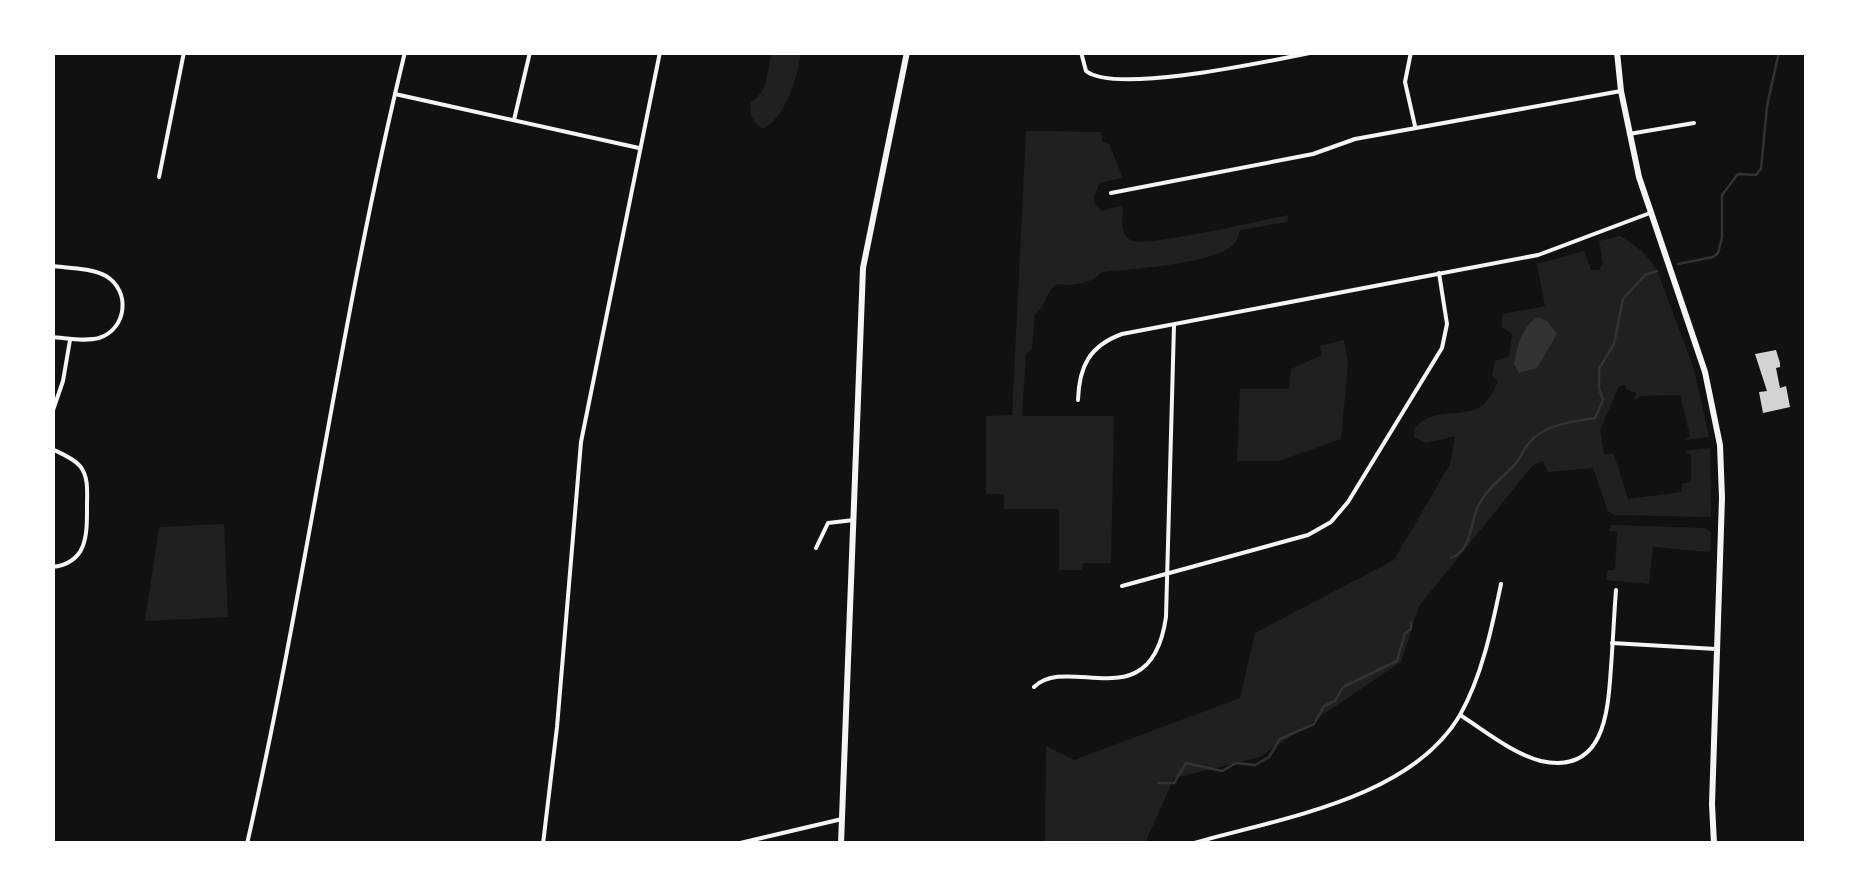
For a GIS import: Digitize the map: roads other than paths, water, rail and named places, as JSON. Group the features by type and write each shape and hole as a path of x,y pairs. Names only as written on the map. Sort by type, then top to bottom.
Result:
{"main road":[{"path":"841,844 863,268 907,52"},
{"path":"1617,52 1630,134 1650,213 1705,372 1720,444 1714,844"}],"street":[{"path":"159,177 184,52"},
{"path":"246,844 285,663 354,287 405,52"},
{"path":"514,120 530,52"},
{"path":"543,844 581,442 660,52"},
{"path":"1082,52 1086,71 1102,79 1160,78 1315,52"},
{"path":"1411,52 1405,82 1415,128"},
{"path":"1111,193 1313,154 1347,141 1621,90"},
{"path":"395,94 641,148"},
{"path":"1630,134 1694,123"},
{"path":"1078,400 1087,358 1103,342 1122,334 1538,254 1650,213"},
{"path":"52,266 104,274 116,284 122,298 122,316 110,332 93,339 52,336"},
{"path":"1122,586 1308,535 1340,512 1442,348 1447,324 1439,274"},
{"path":"1034,688 1044,680 1119,678 1140,669 1159,648 1164,634 1168,573 1174,325"},
{"path":"52,412 70,338"},
{"path":"52,449 76,462 84,475 87,532 76,558 52,567"},
{"path":"816,548 828,523 854,520"},
{"path":"1190,844 1384,785 1434,749 1460,716 1487,642 1501,584"},
{"path":"1460,716 1534,758 1552,762 1578,756 1597,742 1606,718 1616,590"},
{"path":"1612,643 1716,650"},
{"path":"736,844 842,818"}],"waterway":[{"path":"1678,264 1718,253 1722,195 1738,174 1756,175 1761,169 1767,106 1779,52"},
{"path":"1451,558 1467,543 1483,498 1535,437 1559,425 1595,418 1603,400 1599,369 1614,344 1623,299 1645,275 1657,271"},
{"path":"1158,783 1174,783 1186,763 1222,771 1236,763 1255,765 1269,757 1280,739 1314,724 1324,706 1335,701 1343,687 1397,661 1411,622"}]}
